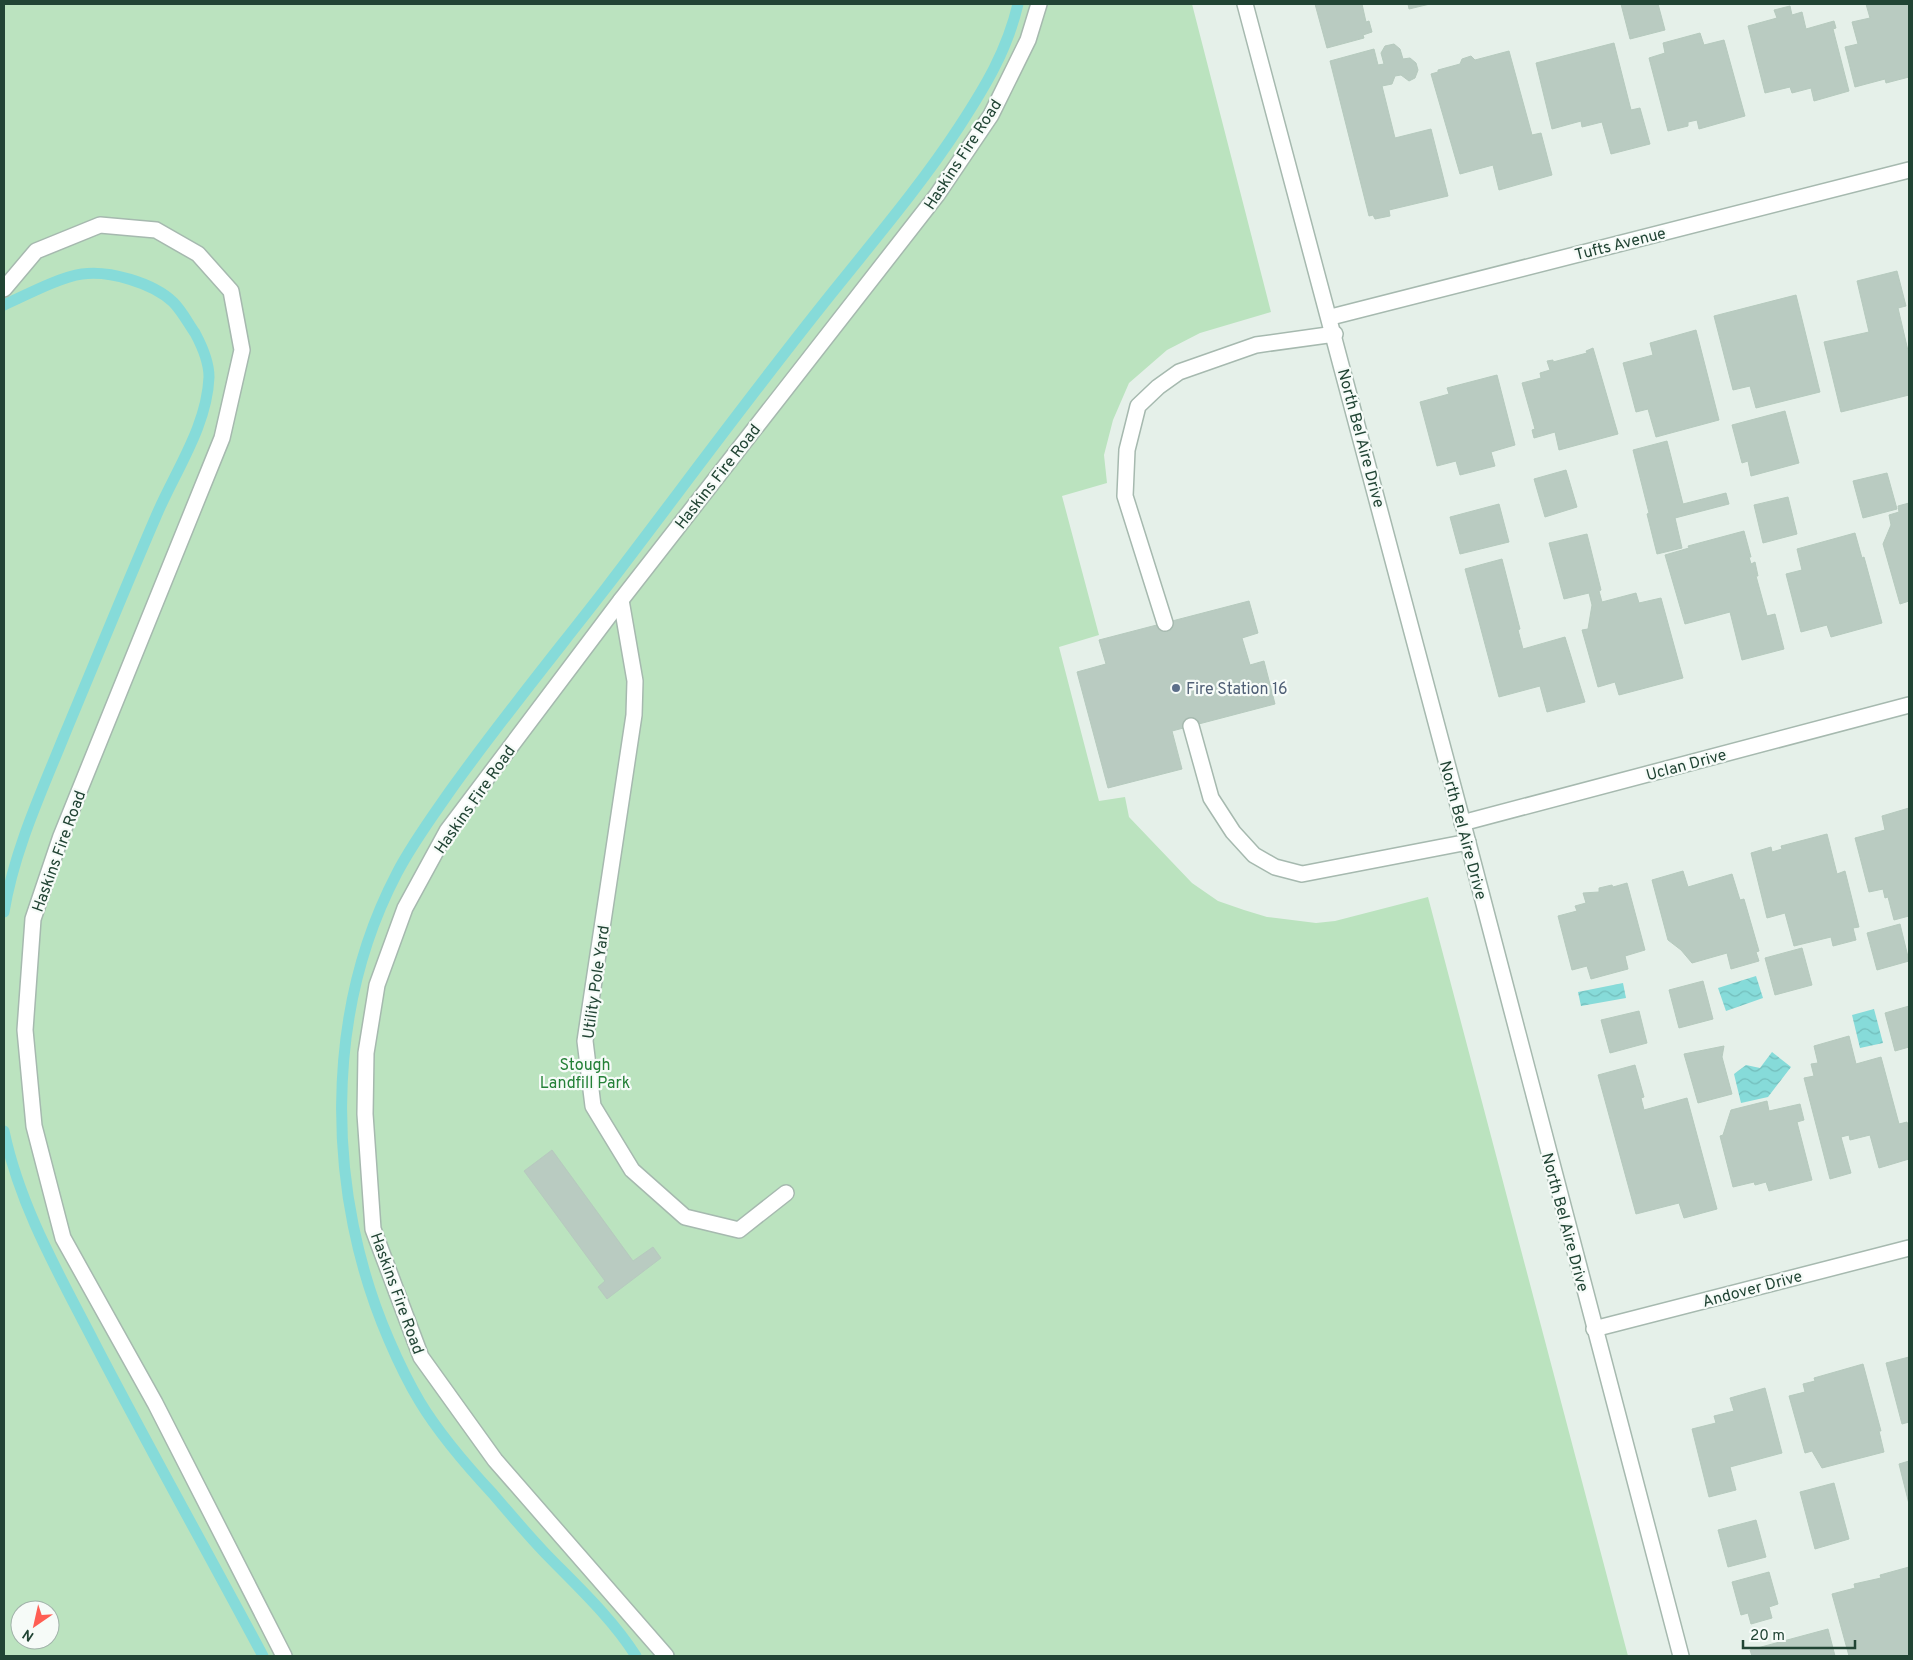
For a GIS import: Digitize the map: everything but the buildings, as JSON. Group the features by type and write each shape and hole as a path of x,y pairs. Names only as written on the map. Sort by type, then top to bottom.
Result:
{"street":[{"name":"Haskins Fire Road","path":"666,1656 495,1460 421,1357 373,1230 365,1114 366,1053 377,985 405,908 447,832 620,600 937,195 990,115 1028,40 1039,4"},
{"name":"North Bel Aire Drive","path":"1245,4 1331,317 1681,1656"},
{"name":"Tufts Avenue","path":"1331,317 1909,170"},
{"name":"Haskins Fire Road","path":"4,289 36,251 100,225 156,230 198,254 231,291 242,350 222,438 61,836 33,919 25,1030 34,1126 63,1238 155,1403 284,1656"},
{"path":"1165,623 1125,496 1127,450 1138,406 1158,387 1179,372 1187,369 1256,345 1335,334"},
{"name":"Utility Pole Yard","path":"620,600 636,681 634,715 585,1041 593,1106 632,1170 685,1217 739,1230 786,1193"},
{"name":"Uclan Drive","path":"1462,823 1909,705"},
{"path":"1191,726 1211,798 1233,832 1254,855 1275,867 1302,874 1468,842"},
{"name":"Andover Drive","path":"1594,1329 1909,1248"}],"green space":[{"name":"Stough Landfill Park","path":"4,4 1192,4 1271,312 1200,333 1167,350 1129,383 1113,420 1104,455 1107,483 1062,496 1099,635 1059,647 1099,801 1125,797 1129,817 1192,883 1218,901 1267,917 1316,923 1335,921 1428,897 1628,1656 4,1656"}],"water":[{"path":"1756,976 1763,998 1726,1011 1718,988"},
{"path":"1623,983 1626,998 1581,1006 1578,992"},
{"path":"1874,1009 1883,1043 1860,1048 1852,1015"},
{"path":"1772,1052 1791,1067 1768,1097 1741,1103 1734,1074 1746,1065 1760,1068"}],"waterway":[{"path":"636,1656 605,1615 532,1539 445,1438 416,1394 389,1340 368,1284 353,1226 344,1166 342,1105 345,1044 356,985 373,928 397,873 422,831 469,765 780,358 931,167 969,112 986,83 1008,37 1018,4"},
{"path":"4,305 53,282 82,274 105,274 130,279 154,289 173,302 195,333 209,371 207,395 197,430 145,542 29,822 14,867 4,912"},
{"path":"4,1131 11,1159 30,1213 54,1265 263,1656"}],"place":[{"name":"Fire Station 16","path":"1176,688"}]}
